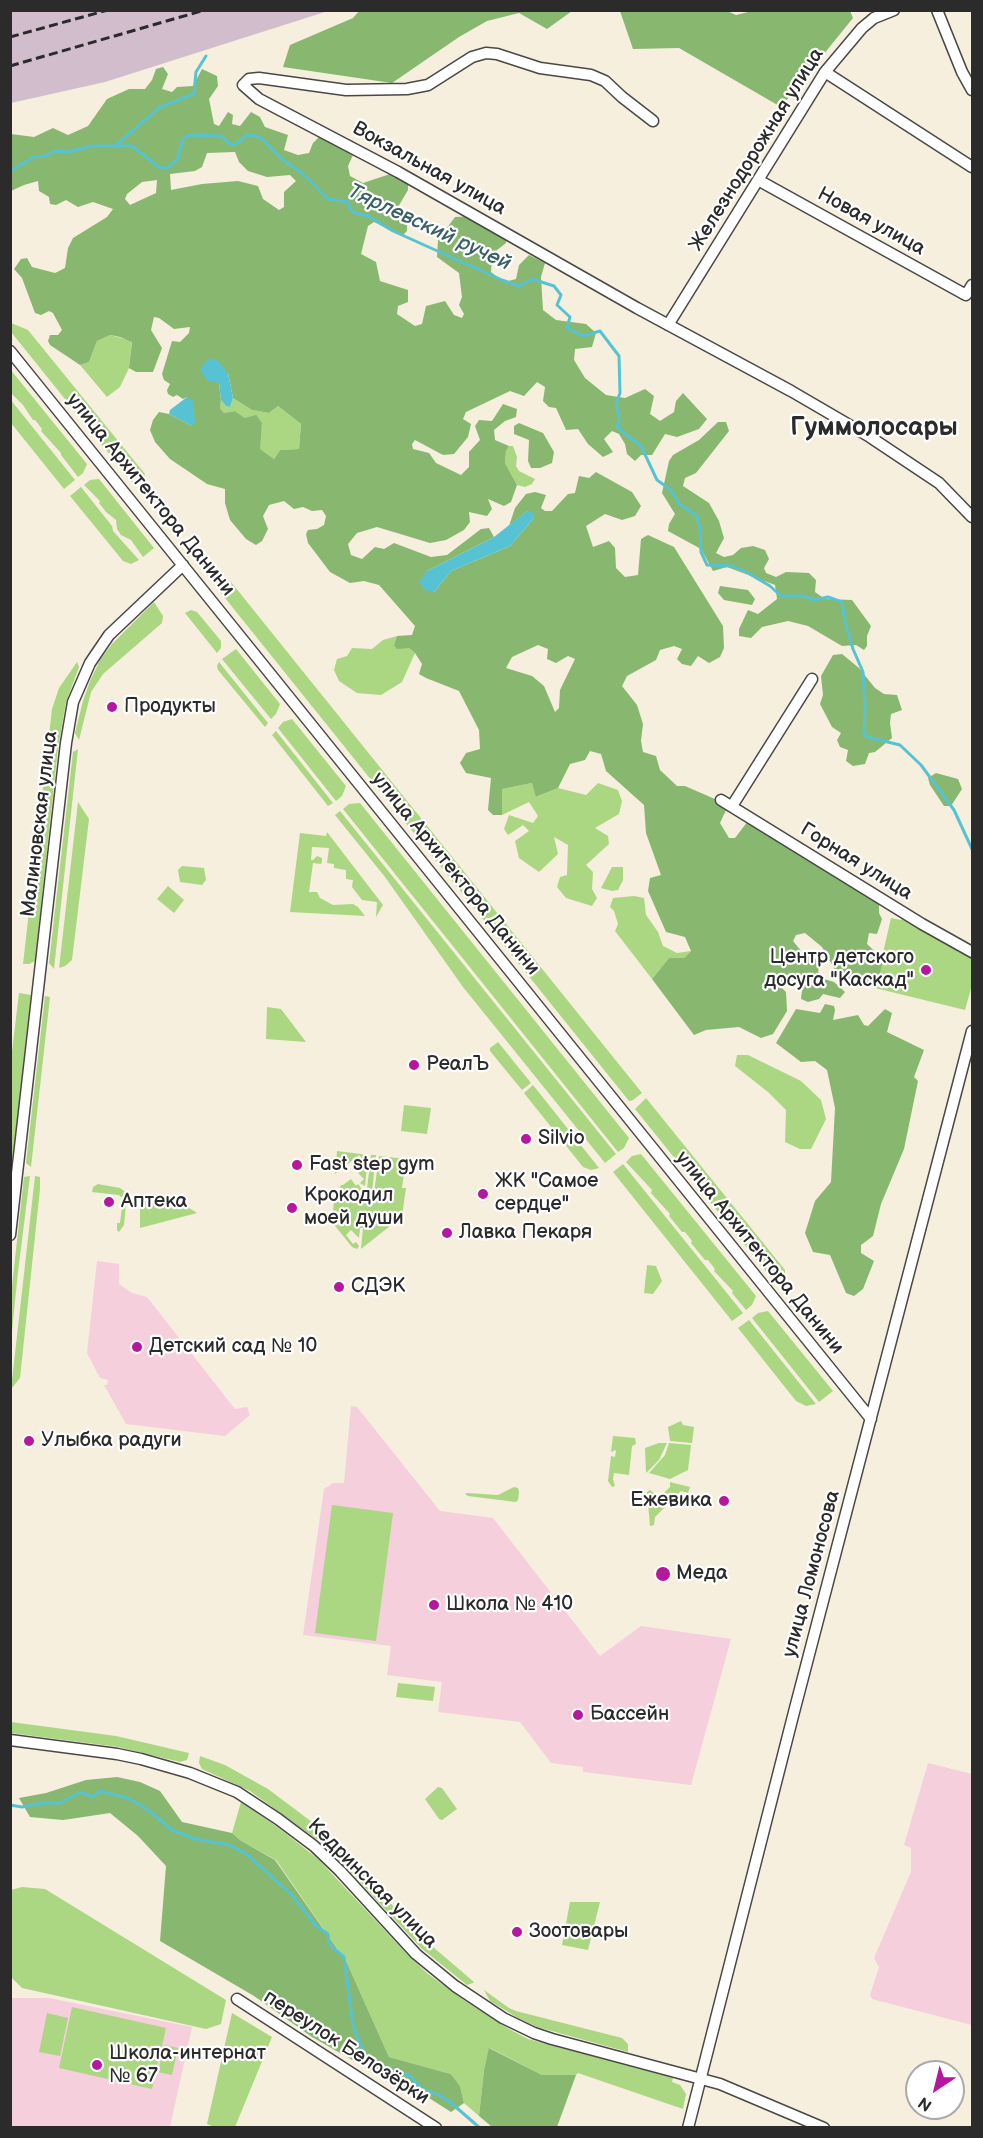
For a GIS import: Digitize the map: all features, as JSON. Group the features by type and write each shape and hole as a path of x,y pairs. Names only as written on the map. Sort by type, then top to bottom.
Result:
{"street":[{"name":"Железнодорожная улица","path":"668,325 825,72 861,28 874,18 894,10"},
{"path":"937,10 962,72 972,90"},
{"name":"Вокзальная улица","path":"653,121 605,81 591,75 540,68 497,54 486,53 472,57 428,85 406,89 346,90 259,78 249,79 243,85 259,99 418,183 870,437 939,483 972,517"},
{"path":"825,72 972,167"},
{"name":"Новая улица","path":"758,180 966,295 972,285"},
{"name":"улица Архитектора Данини","path":"10,351 871,1419"},
{"name":"Малиновская улица","path":"10,1235 65,755 74,702 90,663 109,635 183,565"},
{"path":"732,806 812,679"},
{"name":"Горная улица","path":"721,800 922,924 972,952"},
{"name":"улица Ломоносова","path":"688,2127 972,1031"},
{"name":"Кедринская улица","path":"10,1740 141,1759 198,1775 237,1792 314,1846 423,1960 455,1986 503,2018 526,2030 552,2039 720,2084 824,2127"},
{"name":"переулок Белозёрки","path":"237,1999 436,2127"}],"shaded area":[{"path":"10,11 328,11 105,82 11,103"},
{"name":"Детский сад № 10","path":"97,1261 119,1264 119,1284 132,1293 147,1297 235,1409 247,1407 250,1415 225,1436 126,1424 104,1385 107,1385 108,1380 100,1378 87,1353"},
{"name":"Школа № 410","path":"351,1406 357,1407 440,1511 493,1518 600,1656 641,1626 731,1639 691,1785 583,1772 583,1767 551,1763 520,1722 438,1712 442,1682 387,1675 391,1646 303,1635 324,1489 333,1483 344,1483"},
{"path":"928,1763 972,1774 972,2025 872,1999 870,1995 879,1967 874,1958 911,1872 911,1848 904,1845"},
{"name":"Школа-интернат № 67","path":"10,1998 49,1998 192,2027 170,2127 11,2127"}],"green space":[{"path":"725,10 736,15 756,10 850,11 853,18 781,107 679,48 633,49 620,11"},
{"path":"359,11 572,11 547,29 519,13 487,21 459,37 392,83 283,67 290,45 353,18"},
{"path":"163,67 168,74 162,89 172,92 177,87 193,86 202,69 217,76 218,86 209,99 214,124 219,126 228,112 233,115 232,124 240,126 251,112 260,117 265,127 288,135 284,150 298,155 309,153 313,143 320,136 353,155 348,166 350,176 363,183 390,174 408,184 408,190 398,207 407,217 407,231 402,236 374,222 368,226 361,254 376,262 380,281 408,290 408,302 398,306 397,314 415,326 422,324 426,306 445,301 454,315 462,318 464,314 459,305 462,297 459,273 437,257 438,240 455,217 474,216 507,236 506,243 492,254 491,272 504,282 516,279 519,265 529,255 545,263 541,277 543,310 556,320 586,324 596,333 592,347 575,349 574,360 585,378 606,395 625,398 645,389 654,396 650,414 660,421 674,412 676,401 683,393 707,419 699,429 677,437 665,434 652,455 641,455 635,461 627,454 625,444 619,434 612,431 604,439 613,452 603,457 588,444 578,429 566,430 556,408 549,407 543,401 545,387 537,382 524,396 510,391 466,412 463,419 471,424 468,437 454,454 443,455 415,440 412,444 413,449 429,453 436,463 461,475 469,467 469,452 480,440 475,426 479,420 492,421 503,404 517,409 516,417 505,421 494,430 495,440 509,446 505,463 517,485 511,502 504,506 488,499 492,509 487,516 469,512 470,522 464,530 446,540 430,543 377,527 357,533 348,544 351,555 362,559 375,547 384,549 394,543 431,557 447,555 481,529 489,528 494,537 427,571 434,592 451,571 510,546 534,518 527,511 509,526 515,508 526,494 535,492 546,495 541,508 545,511 552,511 568,494 575,493 579,476 589,478 596,472 632,492 641,506 635,516 622,520 605,514 586,526 593,547 609,541 615,548 616,568 625,577 638,575 641,539 648,535 674,547 723,626 724,648 720,657 709,663 698,656 691,666 682,664 677,659 682,649 674,646 660,650 656,660 627,676 622,686 637,705 643,724 641,741 643,752 656,756 660,770 677,786 685,786 724,803 727,808 720,823 729,838 735,838 748,821 879,903 879,913 882,919 877,934 869,933 867,944 883,959 878,982 867,986 851,985 835,970 822,947 805,933 796,935 793,941 802,952 811,955 819,962 818,977 834,982 845,992 840,998 823,994 819,999 808,1002 801,999 803,982 784,979 780,986 786,992 787,1011 773,1034 761,1038 739,1027 706,1030 694,1035 652,979 669,958 684,958 691,951 685,937 666,932 648,891 650,878 661,875 646,833 644,805 606,771 601,754 590,751 585,760 570,764 558,788 536,797 532,783 502,789 502,815 493,815 488,810 491,778 466,773 460,763 466,753 480,749 479,730 459,691 419,674 422,664 415,653 409,648 397,649 394,645 397,636 412,635 415,626 379,585 364,581 350,583 330,572 308,543 306,534 308,530 324,525 326,516 322,510 312,511 303,507 294,509 284,501 269,505 263,516 268,529 262,541 256,545 246,539 230,520 225,503 225,489 207,484 170,459 155,442 150,430 159,412 169,414 192,426 187,397 183,399 177,395 173,397 168,394 170,384 164,380 162,374 172,341 180,342 189,333 190,327 174,329 154,317 151,330 162,348 153,372 136,372 129,368 132,342 120,337 110,335 97,341 89,362 80,365 50,345 48,341 50,335 58,335 62,330 53,313 49,311 41,315 35,313 22,278 14,269 21,259 27,258 32,267 55,273 65,268 68,248 73,238 107,217 113,209 93,202 78,207 66,200 56,205 50,204 49,197 39,191 38,181 11,191 11,134 34,137 53,128 68,135 88,126 107,99 129,89 145,89 156,69","holes":["235,152 239,162 248,171 267,177 290,175 296,181 284,192 284,207 279,210 263,199 258,186 238,181 202,184 171,190 170,174 195,171 202,167 207,153","157,180 156,193 130,205 125,199 127,194 142,182","228,373 233,398 252,410 269,413 278,406 301,424 299,449 280,450 274,459 260,449 262,423 256,415 245,418 235,411 224,413 220,408 219,383","538,645 548,649 547,659 556,663 568,656 575,659 560,690 559,708 555,712 544,686 532,676 506,668 512,657"]},
{"path":"11,323 28,330 145,474 135,486 11,332"},
{"path":"110,335 132,341 129,368 120,387 107,397 80,365 89,362 97,341"},
{"path":"10,369 87,464 83,473 78,477 41,431 42,429 35,420 11,393"},
{"path":"233,398 252,410 269,413 278,406 301,424 299,449 280,450 274,459 259,449 262,423 245,418 235,411 224,413 220,408 221,400 230,407"},
{"path":"10,399 75,480 64,489 11,423"},
{"path":"718,422 726,422 729,431 696,473 685,478 683,486 709,503 719,521 724,538 716,553 724,557 733,555 741,548 753,546 765,550 769,559 764,568 766,573 776,577 786,572 809,573 816,580 815,592 825,599 852,600 871,626 864,650 856,645 842,646 808,626 788,621 762,627 751,638 739,636 739,629 748,610 758,614 777,599 775,585 727,567 713,571 701,549 668,531 675,514 662,493 669,461 673,455 699,440"},
{"path":"519,423 543,433 554,452 552,463 540,468 531,468 528,461 529,440 514,434 514,426"},
{"path":"509,446 513,446 519,471 535,479 532,484 525,487 517,485 505,463"},
{"path":"99,479 154,548 143,557 131,540 121,535 117,529 116,520 106,512 99,503 100,501 84,485 90,480"},
{"path":"81,487 112,526 113,531 139,560 131,564 123,561 70,496"},
{"path":"227,581 231,582 642,1093 629,1101 217,588"},
{"path":"720,586 748,590 755,599 752,605 724,600 718,593"},
{"path":"154,602 163,616 162,623 103,674 91,692 79,740 75,733 83,701 100,660 112,644"},
{"path":"191,610 197,612 221,641 221,648 217,653 185,613"},
{"path":"397,636 394,645 409,648 415,653 402,682 381,695 357,693 339,681 334,670 337,659 347,656 352,648 372,649 383,640"},
{"path":"236,649 280,704 271,719 222,659"},
{"path":"842,654 859,668 875,688 884,694 897,695 902,710 891,714 892,738 875,752 869,753 865,764 853,766 846,761 848,750 840,747 837,740 841,733 832,727 820,704 823,695 821,676 833,655"},
{"path":"77,662 79,667 66,702 58,748 35,961 23,964 52,709 59,688"},
{"path":"219,662 268,723 265,727 218,670"},
{"path":"292,719 346,786 342,796 336,801 278,728 283,722"},
{"path":"276,731 333,803 328,806 272,735"},
{"path":"78,749 54,969 49,963 73,752"},
{"path":"936,773 958,779 962,789 951,806 944,806 930,785 928,778"},
{"path":"532,783 537,797 558,788 586,795 598,783 618,790 622,801 619,814 595,828 608,836 609,844 586,865 593,872 592,889 597,898 592,906 566,898 557,887 560,877 567,875 568,845 554,837 558,854 539,872 519,858 515,841 529,831 523,825 508,835 504,829 509,815 533,823 538,816 529,802 502,815 502,789"},
{"path":"78,802 89,819 72,960 59,968"},
{"path":"360,803 629,1138 624,1148 618,1152 343,809 349,804"},
{"path":"340,811 616,1154 605,1163 463,987 385,877 335,815"},
{"path":"327,832 383,905 376,917 377,902 362,900 352,887 353,880 346,879 346,870 334,868 334,864 327,863 329,848 314,847 312,847 311,860 317,856 322,858 322,861 321,864 313,863 309,892 317,892 320,898 333,905 353,904 365,916 290,912 300,833 326,836"},
{"path":"182,866 204,868 206,880 202,885 180,882 178,870"},
{"path":"612,867 623,867 623,880 618,890 612,891 601,888"},
{"path":"168,886 184,900 174,913 157,899"},
{"path":"634,896 644,898 646,915 658,932 663,946 677,953 691,951 684,958 669,958 652,979 615,931 618,924 614,911 610,907 613,898"},
{"name":"Центр детского досуга \"Каскад\"","path":"905,917 972,956 972,985 965,1010 875,988 891,918 901,920"},
{"path":"19,993 31,995 11,1174 10,1068"},
{"path":"45,996 50,997 31,1167 26,1163"},
{"path":"825,1004 834,1006 833,1020 858,1015 864,1025 868,1026 885,1009 892,1013 887,1032 924,1050 914,1077 918,1081 904,1149 881,1204 873,1236 861,1245 861,1253 874,1261 863,1289 854,1296 846,1293 830,1255 813,1252 805,1233 815,1201 831,1182 835,1108 827,1070 815,1061 801,1062 776,1043 796,1009 820,1013"},
{"path":"267,1007 281,1009 306,1042 266,1039"},
{"path":"498,1042 531,1083 522,1090 490,1051 490,1048"},
{"path":"737,1055 748,1055 801,1081 821,1100 826,1119 811,1149 800,1149 785,1142 786,1110 768,1092 735,1066"},
{"path":"533,1085 599,1168 591,1170 583,1167 524,1093"},
{"path":"646,1098 785,1270 785,1277 777,1285 635,1109"},
{"path":"404,1105 431,1108 427,1134 401,1131"},
{"path":"337,1151 368,1155 365,1186 360,1183 364,1179 358,1173 367,1164 359,1155 335,1174"},
{"path":"641,1154 756,1296 752,1305 746,1310 732,1293 733,1291 714,1271 715,1269 708,1260 705,1260 685,1232 682,1232 669,1216 670,1214 651,1193 652,1190 626,1162 632,1156"},
{"path":"371,1155 376,1155 372,1191 374,1193 379,1156 406,1159 402,1188 406,1188 402,1216 380,1214 379,1216 400,1218 361,1249 363,1228 360,1228 359,1238 351,1230 346,1235 353,1244 356,1242 359,1246 357,1249 352,1247 332,1222 334,1201 343,1199 334,1198 341,1185 351,1179 356,1186 358,1184 361,1188 367,1189"},
{"path":"623,1164 743,1313 732,1321 613,1172"},
{"path":"30,1176 11,1341 11,1295 24,1177"},
{"path":"35,1176 40,1177 40,1189 20,1378 11,1389"},
{"path":"98,1184 120,1188 127,1193 124,1225 119,1232 117,1223 120,1223 123,1199 119,1195 92,1192 93,1187"},
{"path":"146,1195 180,1202 197,1213 140,1228 140,1203 142,1197"},
{"path":"647,1265 656,1266 662,1281 653,1294 644,1293"},
{"path":"768,1311 833,1391 819,1402 752,1318 758,1313"},
{"path":"749,1320 816,1404 806,1406 796,1401 738,1328"},
{"path":"681,1421 683,1425 694,1427 692,1443 670,1441 668,1427"},
{"path":"613,1436 635,1438 636,1444 632,1446 629,1475 614,1473 615,1486 612,1487 608,1481 611,1456 615,1457 616,1450 611,1452"},
{"path":"667,1443 659,1460 646,1473 645,1448"},
{"path":"669,1443 691,1445 688,1470 670,1479 649,1473 665,1455"},
{"path":"670,1482 690,1487 688,1493 681,1491 655,1517 654,1525 650,1526 647,1492 650,1490 655,1494 663,1494 670,1487"},
{"path":"514,1487 518,1488 519,1492 516,1502 465,1494 498,1495"},
{"path":"332,1505 393,1513 376,1641 315,1633"},
{"path":"398,1683 435,1687 433,1701 396,1697"},
{"path":"11,1722 116,1736 189,1753 187,1760 180,1762 118,1747 11,1733"},
{"path":"200,1756 225,1765 268,1789 320,1828 355,1860 412,1929 474,1982 467,1985 421,1948 319,1841 250,1791 202,1769 199,1763"},
{"path":"117,1777 140,1782 160,1791 182,1822 232,1833 275,1860 347,1963 389,2057 451,2074 460,2086 464,2103 451,2112 418,2091 384,2078 312,2037 254,1996 160,1941 166,1866 138,1836 110,1813 63,1820 30,1817 19,1798 46,1793 86,1780"},
{"path":"438,1787 442,1788 457,1809 442,1820 425,1799"},
{"path":"241,1802 318,1859 408,1955 428,1974 465,2001 528,2039 673,2078 672,2082 680,2085 686,2094 683,2109 578,2073 576,2075 542,2075 490,2048 484,2070 479,2116 464,2103 460,2086 451,2074 389,2057 347,1963 276,1860 232,1833"},
{"path":"22,1887 45,1889 226,2000 221,2024 206,2029 22,1988 10,1976 11,1890"},
{"path":"570,1902 600,1902 588,1950 562,1945"},
{"path":"484,1990 516,2011 622,2038 628,2044 628,2052 537,2027 490,2001"},
{"path":"72,2007 166,2028 152,2089 59,2068"},
{"path":"47,2013 68,2018 60,2056 39,2052"},
{"path":"232,2013 272,2037 235,2127 214,2127 207,2124"},
{"path":"164,2045 178,2048 172,2075 158,2072"},
{"path":"489,2048 542,2075 576,2075 557,2127 492,2127 479,2116"}],"water":[{"path":"210,358 218,361 228,373 233,398 230,407 221,400 219,383 208,381 200,371"},
{"path":"187,397 193,401 195,422 192,426 169,414 170,410"},
{"path":"527,511 534,513 534,518 510,546 451,571 434,592 425,590 419,582 427,571 494,537"}],"waterway":[{"path":"116,145 160,107 194,94 196,72 206,56"},
{"name":"Тярлевский ручей","path":"10,171 34,157 45,156 54,151 68,152 91,146 132,146 160,168 167,168 177,160 183,139 189,135 221,136 234,145 247,135 255,136 261,138 283,160 303,174 328,199 348,202 350,209 355,213 368,216 393,231 502,280 519,286 532,279 554,286 561,295 557,305 570,317 567,328 583,336 600,331 619,356 620,393 616,404 619,418 617,427 641,446 657,480 671,490 679,504 697,516 701,552 707,565 732,566 770,586 781,596 803,596 814,600 828,597 842,602 853,649 863,672 864,735 900,745 921,765 954,810 972,849"},
{"path":"10,1805 22,1807 60,1803 80,1792 93,1797 100,1791 137,1803 172,1830 195,1839 229,1845 245,1853 292,1895 316,1926 328,1934 332,1947 344,1957 353,2026 365,2056 374,2064 410,2076 423,2090 439,2095 450,2102 480,2128"}],"railway":[{"path":"10,37 108,10"},
{"path":"10,66 205,10"}],"place":[{"name":"Продукты","path":"112,707"},
{"name":"Центр детского досуга \"Каскад\"","path":"926,970"},
{"name":"РеалЪ","path":"414,1065"},
{"name":"Silvio","path":"526,1139"},
{"name":"Fast step gym","path":"297,1165"},
{"name":"ЖК \"Самое сердце\"","path":"483,1194"},
{"name":"Аптека","path":"109,1202"},
{"name":"Крокодил моей души","path":"292,1208"},
{"name":"Лавка Пекаря","path":"447,1233"},
{"name":"СДЭК","path":"339,1287"},
{"name":"Детский сад № 10","path":"137,1347"},
{"name":"Улыбка радуги","path":"29,1441"},
{"name":"Ежевика","path":"724,1501"},
{"name":"Меда","path":"663,1574"},
{"name":"Школа № 410","path":"434,1605"},
{"name":"Бассейн","path":"578,1715"},
{"name":"Зоотовары","path":"517,1932"},
{"name":"Школа-интернат № 67","path":"97,2065"}],"district":[{"name":"Гуммолосары","path":"874,428"}]}
